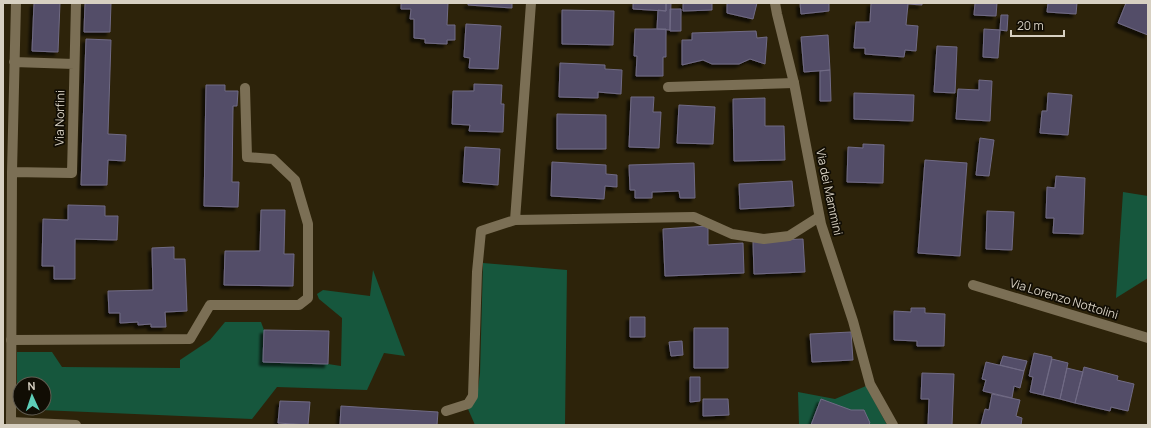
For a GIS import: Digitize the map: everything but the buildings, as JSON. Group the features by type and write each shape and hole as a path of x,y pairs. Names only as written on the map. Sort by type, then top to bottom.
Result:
{"street":[{"path":"16,3 14,91 8,124 12,172 7,318 11,340 11,423 76,425"},
{"name":"Via Norfini","path":"12,172 72,173 76,3"},
{"path":"515,220 531,3"},
{"name":"Via dei Mammini","path":"775,3 794,83 820,217 853,321 870,384 893,425"},
{"path":"14,62 74,64"},
{"path":"668,87 794,83"},
{"path":"11,340 190,339 210,305 299,305 308,298 308,224 295,180 273,159 247,157 245,88"},
{"path":"3,91 14,91"},
{"path":"446,411 468,404 473,396 477,272 481,231 515,220 694,217 732,234 764,239 789,236 820,217"},
{"name":"Via Lorenzo Nottolini","path":"973,285 1148,338"}],"green space":[{"path":"1123,192 1148,196 1148,278 1116,298"},
{"path":"483,263 567,270 565,425 475,425 468,409 477,397 480,373"},
{"path":"373,270 405,356 384,353 367,390 277,387 252,419 52,410 52,376 17,376 17,352 52,352 62,367 180,368 180,360 210,340 225,322 261,322 264,330 263,362 328,364 341,366 342,318 319,299 317,294 323,290 370,296"},
{"path":"866,386 887,425 799,425 798,392 835,399"}]}
